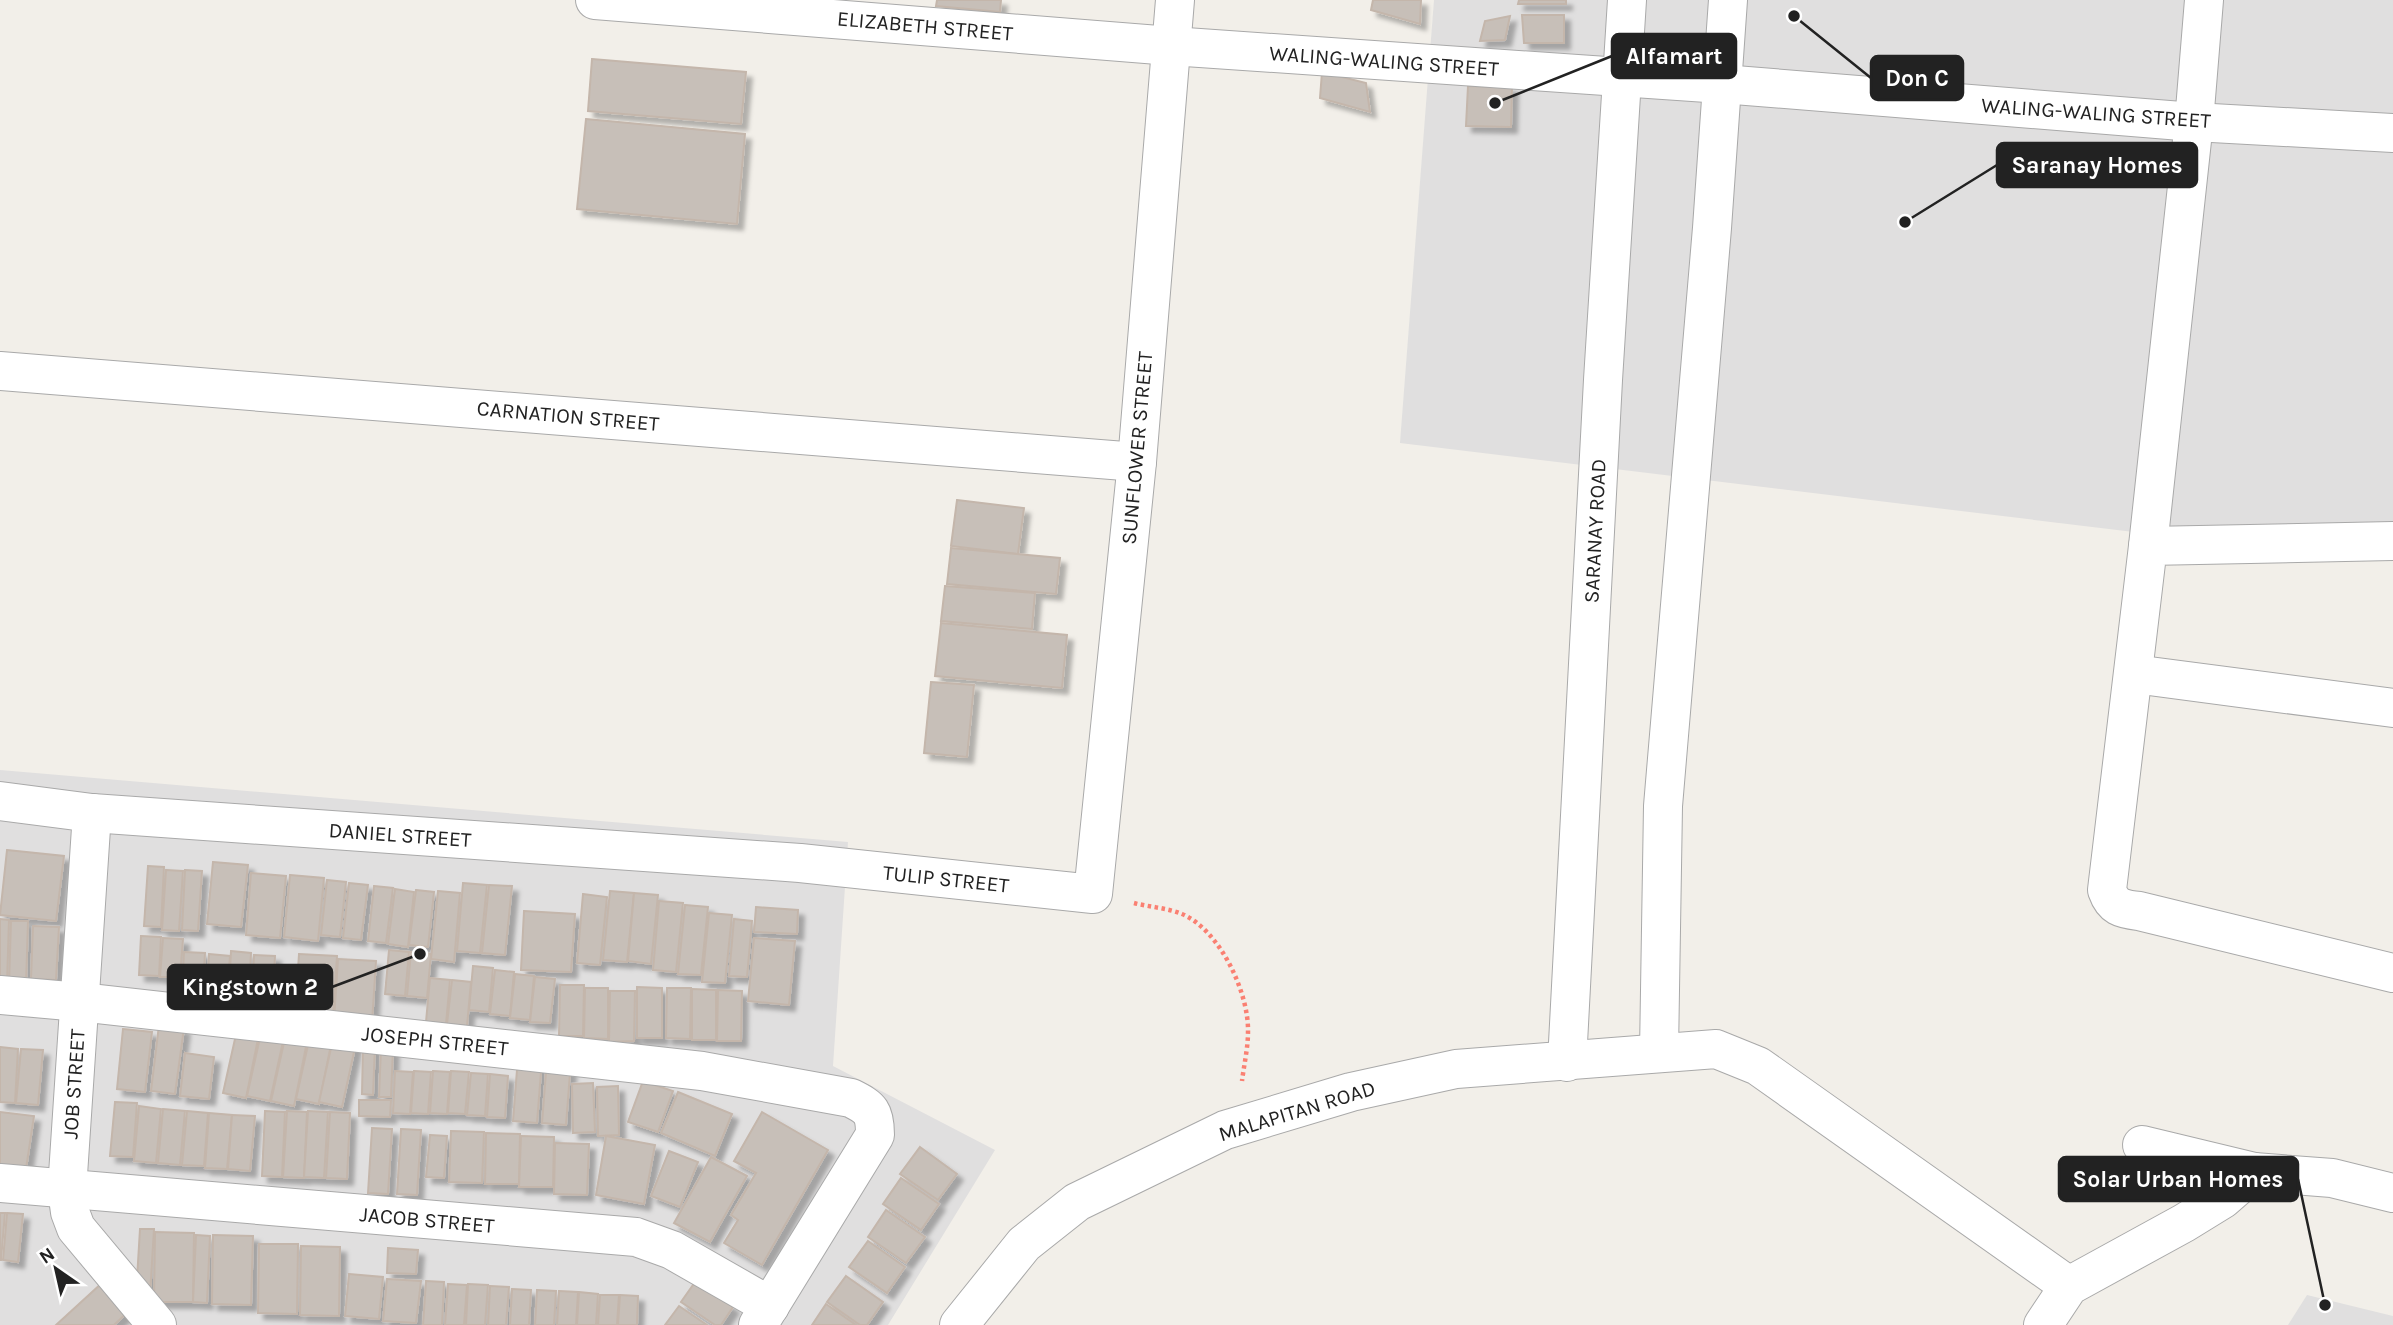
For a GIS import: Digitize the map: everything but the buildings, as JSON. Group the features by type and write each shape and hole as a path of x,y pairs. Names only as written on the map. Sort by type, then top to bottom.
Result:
{"street":[{"name":"ELIZABETH STREET","path":"595,0 1171,46"},
{"name":"SUNFLOWER STREET","path":"1093,894 1137,462 1175,0"},
{"name":"SARANAY ROAD","path":"1567,1062 1627,0"},
{"path":"1659,1052 1663,806 1712,228 1728,0"},
{"path":"2204,0 2194,122 2148,546 2107,890 2110,901 2119,908 2393,973"},
{"name":"WALING-WALING STREET","path":"1171,46 1722,84 2194,122 2393,133"},
{"name":"CARNATION STREET","path":"0,371 1137,462"},
{"path":"2148,546 2393,541"},
{"path":"2134,674 2393,708"},
{"name":"DANIEL STREET","path":"0,801 92,813 800,863"},
{"name":"JOB STREET","path":"92,813 67,1190 70,1212 76,1228 157,1325"},
{"name":"TULIP STREET","path":"800,863 1093,894"},
{"name":"JOSEPH STREET","path":"0,995 702,1071 851,1098 867,1105 875,1118 875,1135 764,1315"},
{"name":"MALAPITAN ROAD","path":"959,1325 1024,1244 1077,1202 1225,1130 1351,1092 1456,1069 1716,1049 1758,1066 2069,1286"},
{"path":"2142,1145 2254,1172 2332,1178 2393,1193"},
{"path":"2043,1325 2069,1286 2223,1199 2254,1172"},
{"name":"JACOB STREET","path":"0,1184 636,1237 672,1250 764,1315"}],"path":[{"path":"1093,894 1182,914 1208,932 1226,959 1243,993 1248,1031 1242,1083 1225,1130"}],"shaded area":[{"path":"1434,0 2393,0 2393,532 2167,536 1400,443"},
{"path":"0,770 848,842 833,1066 995,1150 888,1325 0,1325"},
{"path":"2307,1295 2393,1316 2393,1325 2288,1325"}],"place":[{"name":"Don C","path":"1794,16"},
{"name":"Alfamart","path":"1495,103"},
{"name":"Saranay Homes","path":"1905,222"},
{"name":"Kingstown 2","path":"420,954"},
{"name":"Solar Urban Homes","path":"2325,1305"}]}
